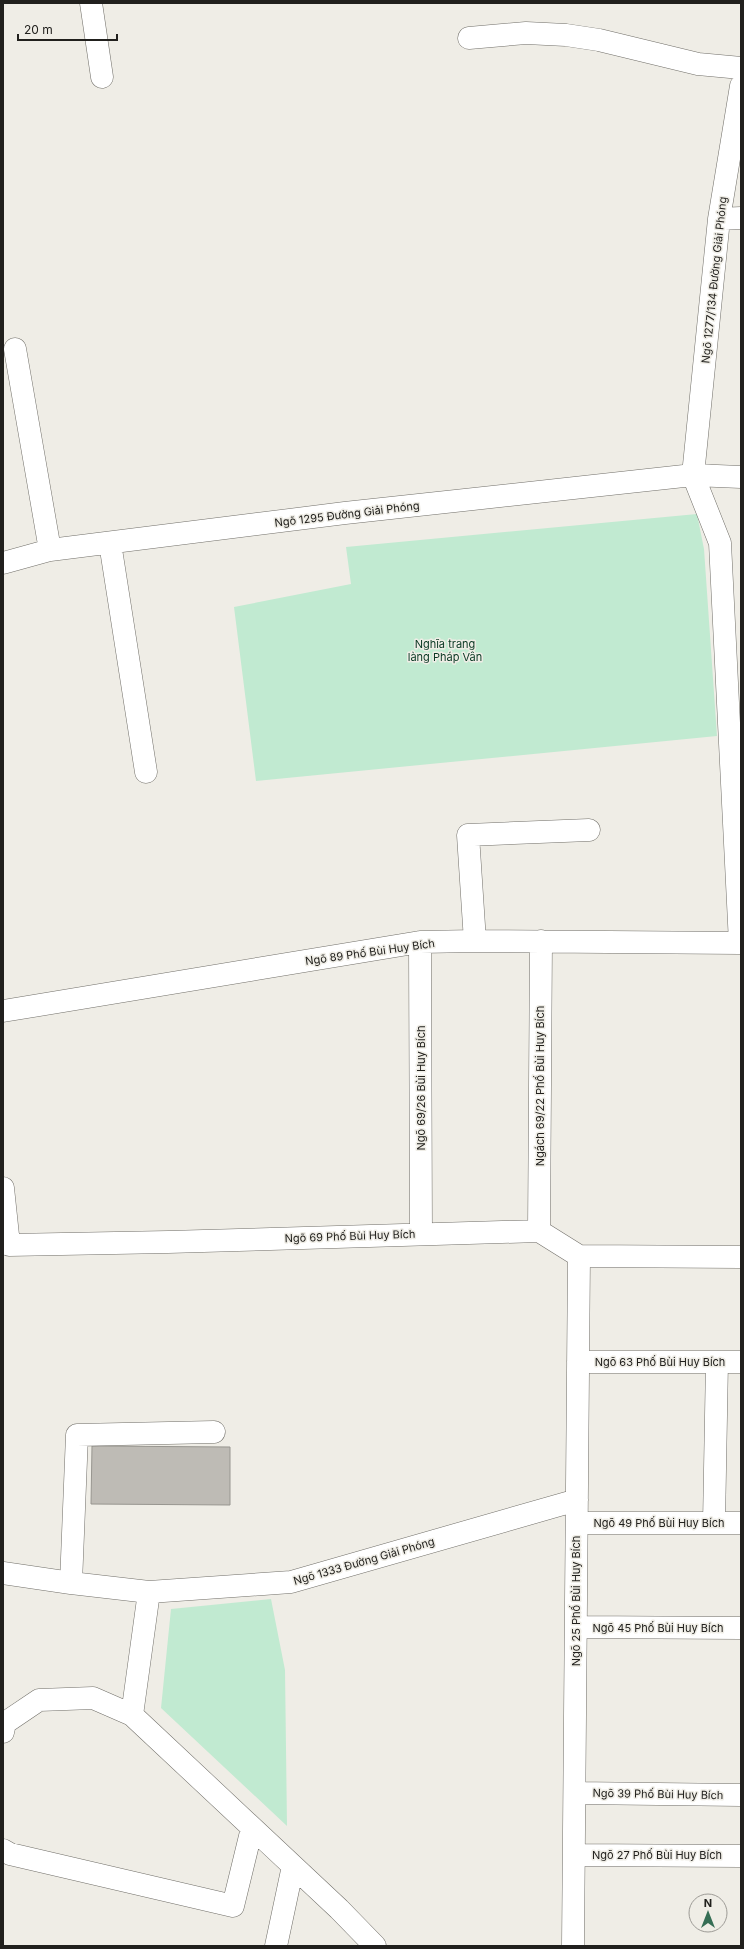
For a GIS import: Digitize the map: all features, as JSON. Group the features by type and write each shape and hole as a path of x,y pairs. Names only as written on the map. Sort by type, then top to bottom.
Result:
{"street":[{"path":"91,3 102,77"},
{"path":"469,38 526,33 566,35 599,40 698,64 741,68"},
{"name":"Ngõ 1277/134 Đường Giải Phóng","path":"693,475 719,219 741,86"},
{"path":"719,219 741,218"},
{"path":"15,349 50,550"},
{"path":"693,475 720,543 741,943"},
{"name":"Ngõ 1295 Đường Giải Phóng","path":"3,563 50,550 345,513 693,475 741,477"},
{"path":"110,543 146,772"},
{"path":"475,941 468,834 589,830"},
{"name":"Ngõ 89 Phố Bùi Huy Bích","path":"3,1010 420,942 541,941 741,943"},
{"name":"Ngách 69/22 Phố Bùi Huy Bích","path":"539,1231 541,941"},
{"name":"Ngõ 69/26 Bùi Huy Bích","path":"420,942 421,1234"},
{"name":"Ngõ 69 Phố Bùi Huy Bích","path":"3,1188 9,1245 539,1231"},
{"path":"539,1231 579,1256 741,1257"},
{"name":"Ngõ 25 Phố Bùi Huy Bích","path":"573,1946 579,1256"},
{"name":"Ngõ 63 Phố Bùi Huy Bích","path":"578,1362 741,1362"},
{"path":"714,1523 717,1362"},
{"path":"71,1584 77,1435 214,1432"},
{"name":"Ngõ 1333 Đường Giải Phóng","path":"3,1573 71,1584 149,1592 291,1582 577,1500"},
{"name":"Ngõ 49 Phố Bùi Huy Bích","path":"577,1523 741,1523"},
{"path":"132,1715 149,1592"},
{"name":"Ngõ 45 Phố Bùi Huy Bích","path":"576,1627 741,1628"},
{"path":"3,1732 5,1722 39,1700 93,1698 132,1715 376,1946"},
{"name":"Ngõ 39 Phố Bùi Huy Bích","path":"575,1793 741,1795"},
{"path":"3,1850 10,1854 233,1906 252,1828"},
{"name":"Ngõ 27 Phố Bùi Huy Bích","path":"574,1855 741,1856"},
{"path":"276,1946 293,1866"}],"green space":[{"name":"Nghĩa trang làng Pháp Vân","path":"697,514 704,549 717,736 256,781 234,607 351,584 346,547"},
{"path":"271,1599 285,1670 287,1826 161,1708 171,1609"}],"building":[{"path":"92,1446 230,1447 230,1505 91,1504"}]}
